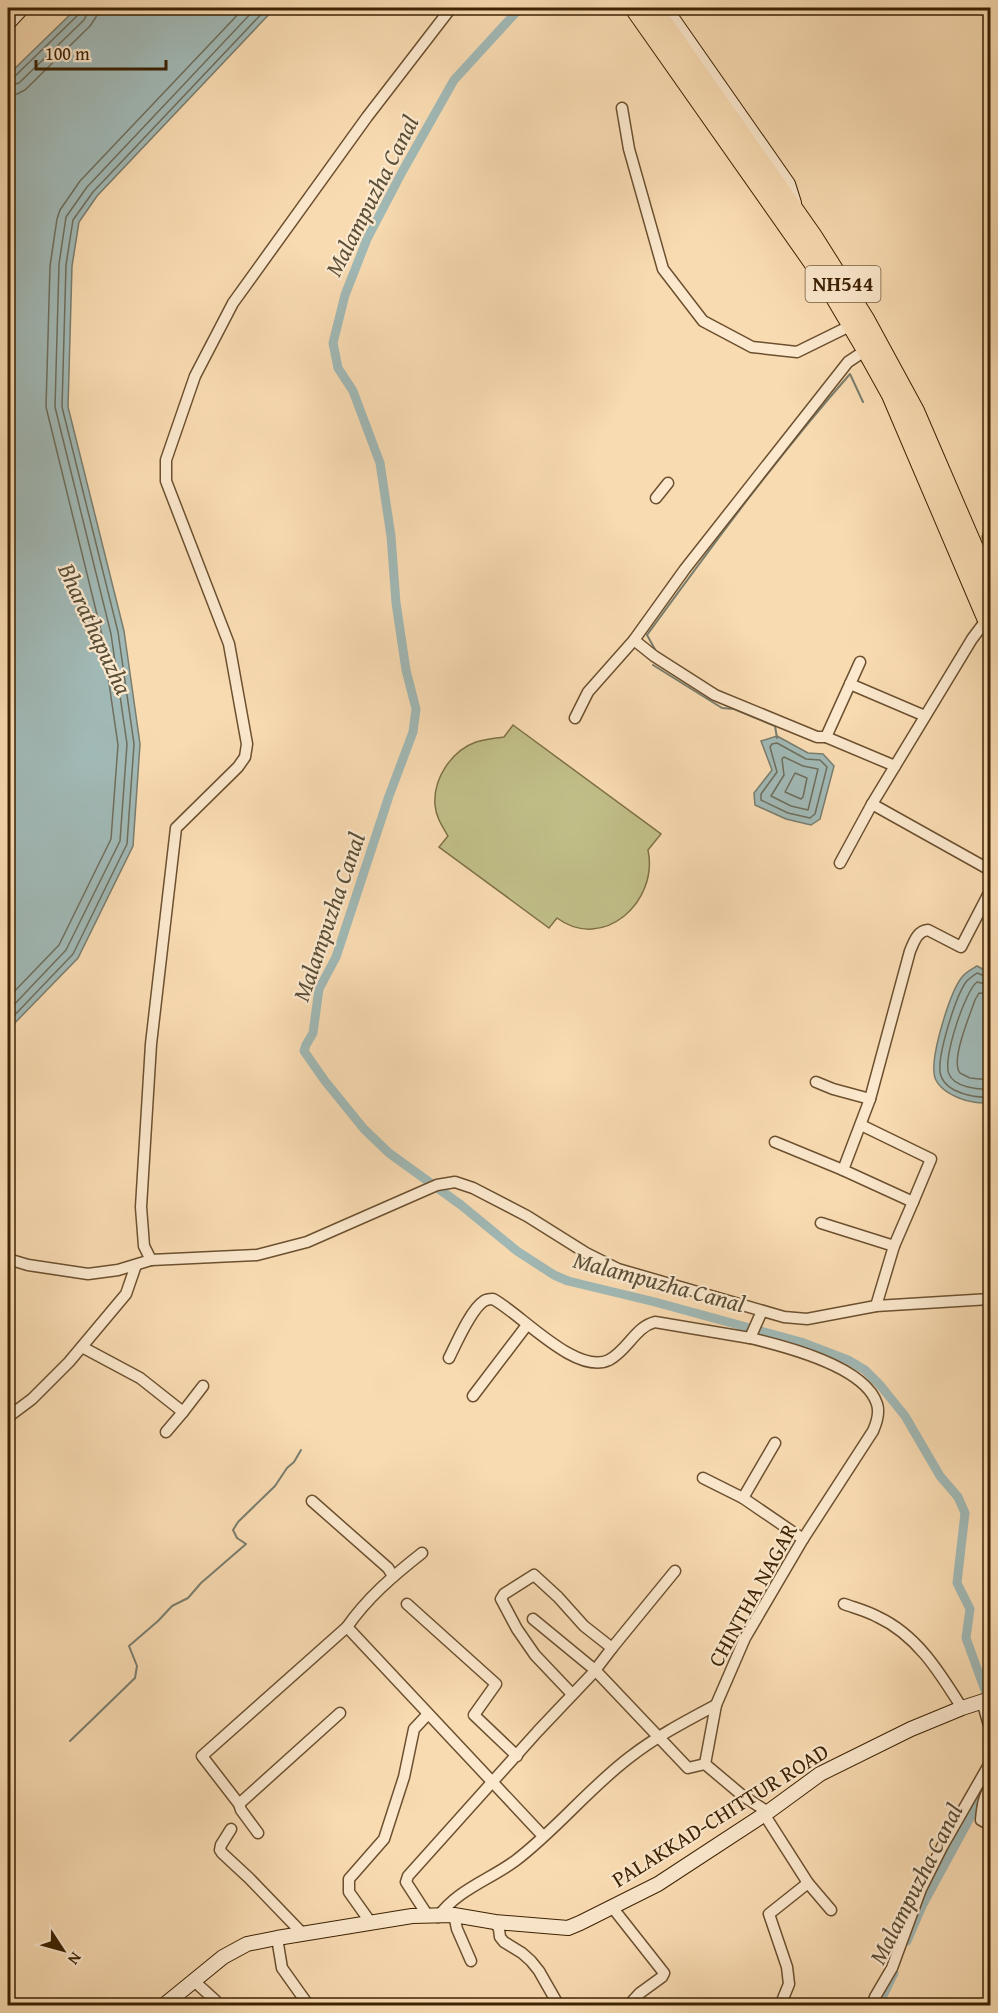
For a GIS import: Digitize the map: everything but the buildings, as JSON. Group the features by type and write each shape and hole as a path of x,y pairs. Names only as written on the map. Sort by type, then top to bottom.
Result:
{"highway":[{"name":"NH544","path":"634,8 821,274 858,322 866,350 891,395 989,623"},
{"name":"NH544","path":"653,8 798,216 858,322 915,411 990,585"}],"main road":[{"path":"8,23 22,8"},
{"path":"665,8 788,184 798,216"},
{"name":"PALAKKAD-CHITTUR ROAD","path":"163,2006 223,1957 247,1944 277,1938 412,1916 454,1915 495,1922 568,1928 658,1884 766,1813 820,1774 872,1747 985,1700"}],"street":[{"path":"151,1260 144,1246 141,1207 151,1044 176,828 238,768 245,757 247,744 229,644 166,481 166,460 195,376 233,303 367,117 452,8"},
{"path":"622,108 629,149 663,269 703,321 752,347 797,352 858,322"},
{"path":"575,718 588,692 634,639 685,569 848,362 866,350"},
{"path":"656,498 668,483"},
{"path":"990,534 988,537 990,543"},
{"path":"840,863 872,804 972,639 989,623"},
{"path":"634,639 654,656 715,695 895,766"},
{"path":"826,737 860,662"},
{"path":"850,684 925,716"},
{"path":"872,804 990,870"},
{"path":"843,1170 870,1099 910,951 916,937 922,930 928,930 961,947 990,891"},
{"path":"816,1082 870,1099"},
{"path":"861,1125 931,1159 894,1246 876,1306"},
{"path":"775,1142 913,1202"},
{"path":"8,1259 28,1265 88,1274 118,1270 151,1260 215,1259 257,1255 307,1242 437,1185 455,1182 473,1188 527,1216 586,1253 618,1269 762,1311 807,1319 876,1306 990,1299"},
{"path":"821,1223 894,1246"},
{"path":"8,1417 32,1399 82,1347 126,1294 136,1265"},
{"name":"CHINTHA NAGAR","path":"449,1358 465,1325 484,1301 493,1299 504,1304 526,1325 560,1348 590,1361 608,1361 623,1350 647,1324 655,1322 750,1338 814,1356 845,1372 871,1392 878,1408 878,1420 803,1539 745,1638 716,1705 705,1764"},
{"path":"750,1338 762,1311"},
{"path":"473,1396 526,1325"},
{"path":"82,1347 140,1378 183,1412"},
{"path":"166,1432 203,1386"},
{"path":"742,1498 775,1443"},
{"path":"703,1478 742,1498 803,1539"},
{"path":"312,1501 393,1575"},
{"path":"258,1833 202,1756 347,1627 360,1608 393,1575 422,1553"},
{"path":"675,1571 595,1670 408,1876 406,1882 410,1891 433,1916 466,1891 517,1860 628,1758 659,1736 716,1705"},
{"path":"572,1694 535,1655 517,1629 501,1599 504,1594 534,1575 584,1626 612,1648"},
{"path":"407,1604 496,1684 474,1715 517,1756"},
{"path":"844,1604 879,1617 903,1632 932,1662 962,1708"},
{"path":"533,1619 595,1670 688,1768 705,1764 766,1813 808,1883 831,1911"},
{"path":"347,1627 543,1836"},
{"path":"985,1700 990,1729"},
{"path":"239,1804 340,1713"},
{"path":"371,1923 349,1892 349,1879 384,1839 404,1777 414,1729 428,1714"},
{"path":"872,2006 892,1968 921,1889 990,1763"},
{"path":"986,1823 982,1808 990,1788"},
{"path":"963,1811 986,1823"},
{"path":"231,1829 220,1850 303,1934"},
{"path":"780,2006 789,1984 787,1967 769,1914 808,1883"},
{"path":"612,1907 664,1973 628,2006"},
{"path":"454,1915 457,1929 471,1961"},
{"path":"495,1922 504,1942 522,1953 540,1971 559,2006"},
{"path":"277,1938 282,1968 309,2006"},
{"path":"194,1981 216,2001"}],"shaded area":[{"path":"513,725 661,834 648,850 649,869 645,887 636,903 624,916 609,925 592,929 575,927 557,918 549,928 439,847 448,836 438,817 435,805 437,785 445,767 467,746 483,740 504,737"}],"water":[{"name":"Bharathapuzha","path":"77,8 275,8 97,196 79,222 72,266 68,407 124,631 140,744 133,846 78,958 8,1030 8,75"},
{"path":"777,736 808,753 823,754 834,766 820,819 811,825 786,819 755,805 754,793 772,770 761,741"},
{"path":"977,966 990,973 990,1102 983,1103 952,1095 939,1085 934,1069 938,1042 952,996 962,977"}],"waterway":[{"name":"Malampuzha Canal","path":"520,8 454,80 402,172 367,239 345,295 333,343 338,368 353,391 380,463 391,536 396,603 406,670 416,709 413,732 389,796 336,957 319,989 313,1033 304,1051 364,1129 389,1153 461,1205 517,1251 554,1275 568,1281 801,1342 848,1360 865,1370 905,1416 940,1476 958,1497 965,1513 957,1583 970,1609 966,1638 990,1704"},
{"path":"657,653 647,635 771,470 850,374 863,402"},
{"path":"653,665 722,708 734,709 775,726 777,738"},
{"path":"70,1741 135,1678 137,1666 129,1646 172,1606 188,1598 201,1583 246,1544 237,1538 233,1530 238,1522 275,1486 301,1450"},
{"name":"Malampuzha Canal","path":"907,1941 923,1904 990,1781"},
{"name":"Malampuzha Canal","path":"878,2006 894,1973"}]}
